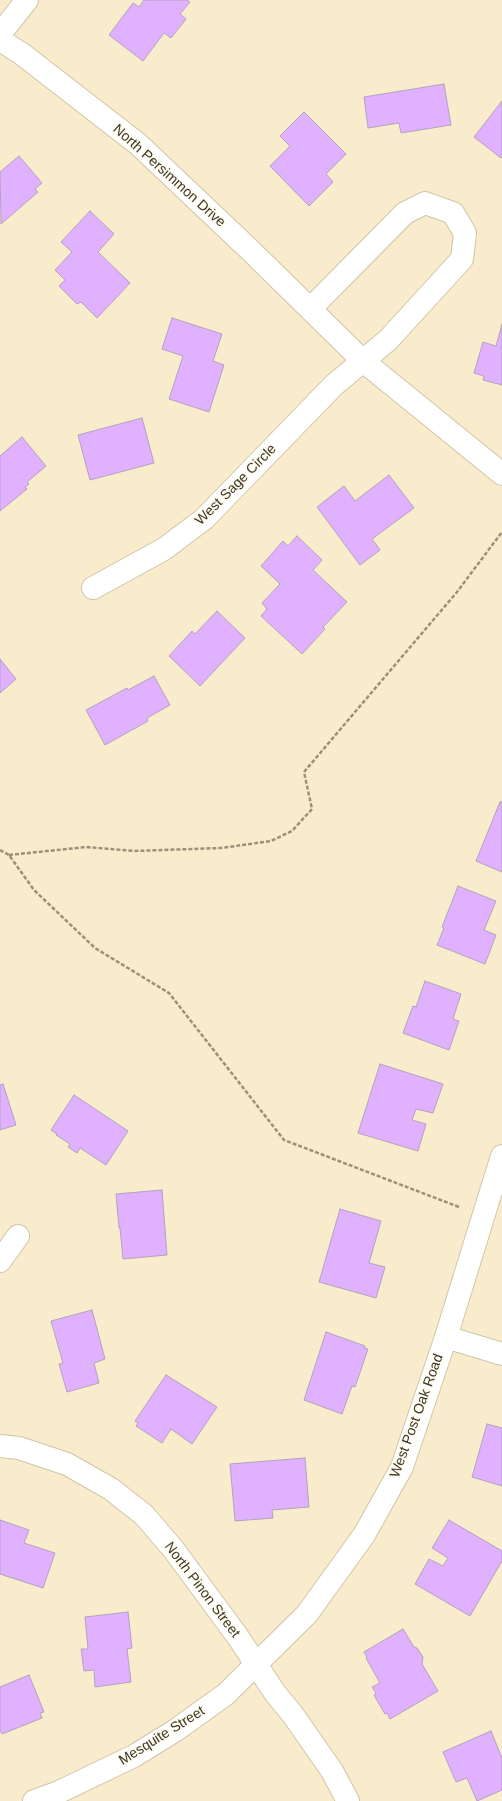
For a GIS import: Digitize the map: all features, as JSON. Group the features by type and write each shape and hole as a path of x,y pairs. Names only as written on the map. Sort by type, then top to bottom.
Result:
{"street":[{"path":"0,34 27,0"},
{"name":"North Persimmon Drive","path":"0,40 22,54 138,144 363,361 502,474"},
{"path":"310,309 405,213 425,203 453,213 465,233 462,259 388,340 363,361"},
{"name":"West Sage Circle","path":"92,588 164,549 204,519 334,385 363,361"},
{"name":"West Post Oak Road","path":"257,1665 307,1614 364,1535 402,1467 446,1337 502,1156"},
{"path":"0,1261 18,1236"},
{"name":"West Post Oak Road","path":"446,1337 502,1354"},
{"name":"North Pinon Street","path":"0,1446 19,1448 67,1464 111,1490 144,1515 174,1550 238,1637 275,1693 293,1715 332,1771 348,1801"},
{"name":"Mesquite Street","path":"34,1801 60,1792 134,1756 176,1730 226,1694 257,1665"}],"path":[{"path":"9,855 86,847 134,851 221,848 271,841 292,831 312,809 304,772 457,592 502,532"},
{"path":"0,850 9,855 34,890 95,948 169,994 284,1140 483,1216"}],"building":[{"path":"144,0 187,0 190,2 180,14 186,19 171,38 164,33 143,61 109,35 133,3 139,7"},
{"path":"444,84 451,125 401,133 399,123 368,128 364,97"},
{"path":"502,101 502,156 501,158 474,137"},
{"path":"304,112 346,154 326,174 333,182 309,206 270,166 290,146 280,136"},
{"path":"19,156 42,183 35,189 38,192 1,224 0,172"},
{"path":"90,211 114,234 98,252 130,283 97,318 81,302 77,304 59,286 65,280 55,270 72,252 61,242"},
{"path":"172,318 222,334 213,361 224,365 209,412 169,399 183,356 162,349"},
{"path":"502,324 502,385 483,380 484,376 474,373 483,342 496,346"},
{"path":"142,418 154,463 90,480 78,435"},
{"path":"22,437 46,466 27,482 29,484 25,487 27,489 0,511 0,456"},
{"path":"389,475 414,508 372,539 380,550 360,565 317,507 344,486 355,501"},
{"path":"297,536 322,560 313,570 347,602 323,627 325,629 302,654 261,616 267,609 262,603 280,584 261,566 283,541 288,546"},
{"path":"217,611 245,638 200,686 169,656 192,631 195,634"},
{"path":"0,659 16,679 0,693"},
{"path":"154,676 170,705 147,718 148,721 105,745 86,710 127,688 128,690"},
{"path":"500,802 502,802 502,872 476,861"},
{"path":"458,886 496,901 484,930 496,935 485,964 437,945 444,928 442,927"},
{"path":"425,981 461,994 453,1019 459,1021 449,1050 403,1033 413,1006 416,1007"},
{"path":"380,1064 443,1084 433,1113 416,1109 412,1120 426,1124 418,1151 358,1133"},
{"path":"3,1084 16,1125 0,1130 0,1085"},
{"path":"74,1095 128,1131 106,1165 80,1148 77,1153 68,1147 70,1144 51,1130"},
{"path":"162,1190 167,1255 123,1259 116,1194"},
{"path":"340,1209 381,1221 369,1263 385,1267 376,1298 319,1282"},
{"path":"92,1310 105,1359 94,1363 99,1383 67,1392 59,1364 63,1363 51,1321"},
{"path":"326,1332 365,1346 364,1348 368,1349 355,1387 352,1386 342,1414 304,1400"},
{"path":"166,1375 217,1407 192,1444 171,1429 162,1443 136,1426 138,1423 135,1421"},
{"path":"487,1424 502,1428 502,1486 472,1477"},
{"path":"305,1458 309,1507 272,1510 273,1518 235,1521 230,1464"},
{"path":"0,1520 29,1530 24,1543 55,1553 43,1588 0,1574"},
{"path":"449,1520 502,1551 502,1561 470,1616 415,1584 429,1559 443,1566 448,1558 432,1548"},
{"path":"128,1612 132,1648 127,1649 131,1682 95,1687 94,1670 84,1671 81,1649 88,1649 85,1617"},
{"path":"403,1629 414,1647 417,1648 423,1657 422,1664 438,1691 390,1719 387,1713 385,1714 374,1695 376,1693 372,1687 380,1683 364,1652"},
{"path":"29,1675 44,1712 40,1713 42,1718 2,1734 0,1730 0,1687"},
{"path":"491,1731 502,1758 502,1790 477,1801 467,1778 456,1782 443,1752"}]}
